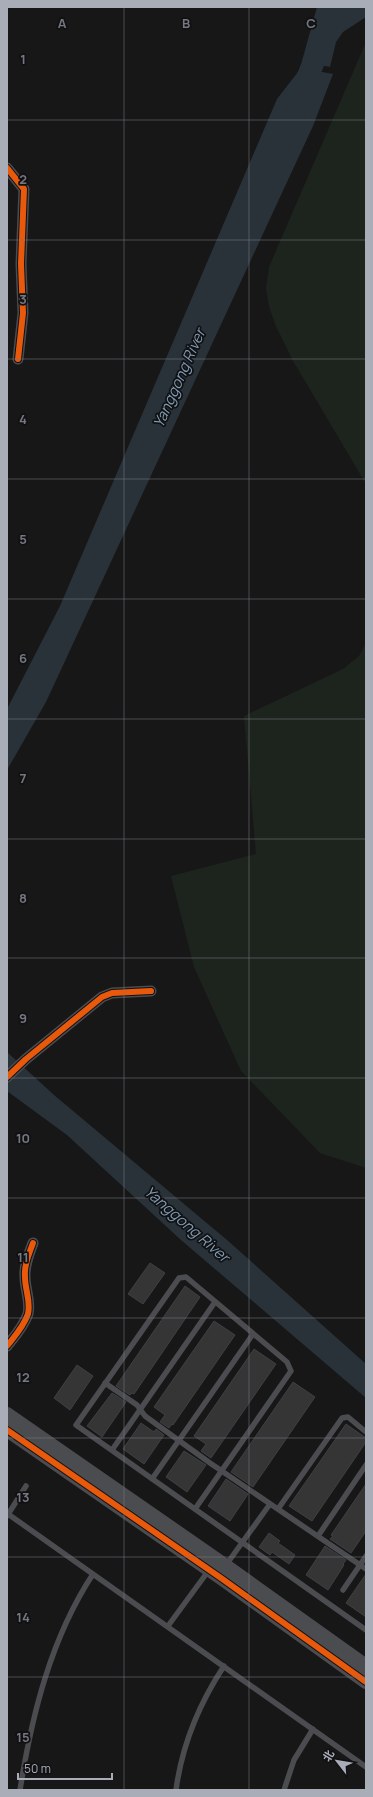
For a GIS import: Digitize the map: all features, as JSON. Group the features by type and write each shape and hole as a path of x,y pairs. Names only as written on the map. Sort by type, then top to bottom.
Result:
{"street":[{"path":"7,168 24,189 21,264 23,313 18,359"},
{"path":"7,1077 26,1059 102,997 112,993 151,991"},
{"path":"7,1346 20,1329 28,1314 29,1298 24,1277 27,1259 33,1243"},
{"path":"7,1414 226,1566 366,1666"},
{"path":"7,1430 209,1570 366,1682"}],"lane":[{"path":"195,1509 291,1371 287,1362 186,1277 179,1278 76,1425 366,1630"},
{"path":"112,1450 215,1302"},
{"path":"152,1479 253,1334"},
{"path":"105,1383 137,1405 145,1416 222,1471 366,1569"},
{"path":"278,1509 342,1418 348,1417 366,1432"},
{"path":"318,1536 366,1465"},
{"path":"26,1486 8,1516 94,1574 366,1767"},
{"path":"226,1566 270,1504"},
{"path":"343,1590 366,1556"},
{"path":"168,1626 209,1570"},
{"path":"20,1790 30,1736 51,1660 73,1608 94,1574"},
{"path":"176,1790 182,1758 194,1720 224,1666"},
{"path":"284,1790 294,1760 312,1729"}],"shaded area":[{"path":"366,42 366,484 292,359 275,324 269,306 266,288 269,267"},
{"path":"366,643 366,1168 320,1153 241,1071 194,967 171,876 256,854 244,716 343,669 359,656"}],"water":[{"path":"317,7 366,7 366,17 343,32 336,42 330,67 302,61"},
{"path":"301,68 333,74 313,126 46,702 7,770 7,709 60,606 277,99"},
{"path":"7,1052 54,1095 227,1240 366,1364 366,1398 181,1240 67,1135 7,1091"}],"building":[{"path":"150,1263 165,1273 143,1304 128,1294"},
{"path":"185,1286 200,1297 134,1394 132,1393 130,1395 116,1386"},
{"path":"214,1321 235,1335 173,1425 172,1424 169,1428 160,1422 165,1415 154,1407"},
{"path":"254,1349 276,1364 211,1458 201,1451 206,1444 194,1436"},
{"path":"77,1365 93,1376 70,1410 54,1398"},
{"path":"293,1382 315,1397 253,1487 231,1472"},
{"path":"112,1393 126,1402 102,1437 87,1426"},
{"path":"141,1423 154,1432 156,1429 164,1435 144,1464 123,1449"},
{"path":"346,1424 366,1438 366,1442 312,1521 289,1506"},
{"path":"184,1451 206,1465 187,1492 166,1477"},
{"path":"226,1479 248,1494 230,1521 208,1506"},
{"path":"366,1484 366,1531 351,1553 330,1539 333,1536 331,1535"},
{"path":"269,1533 280,1541 278,1543 295,1555 289,1564 272,1552 270,1555 259,1547"},
{"path":"325,1546 346,1560 328,1590 306,1575"},
{"path":"366,1574 366,1617 346,1603"}],"waterway":[{"name":"Yanggong River","path":"300,97 335,7"}],"cycle path":[{"path":"7,168 24,189 21,264 23,313 18,359"},
{"path":"7,1077 26,1059 102,997 112,993 151,991"},
{"path":"7,1346 22,1327 28,1314 29,1305 25,1282 25,1268 33,1243"},
{"path":"7,1430 221,1578 366,1682"}]}
